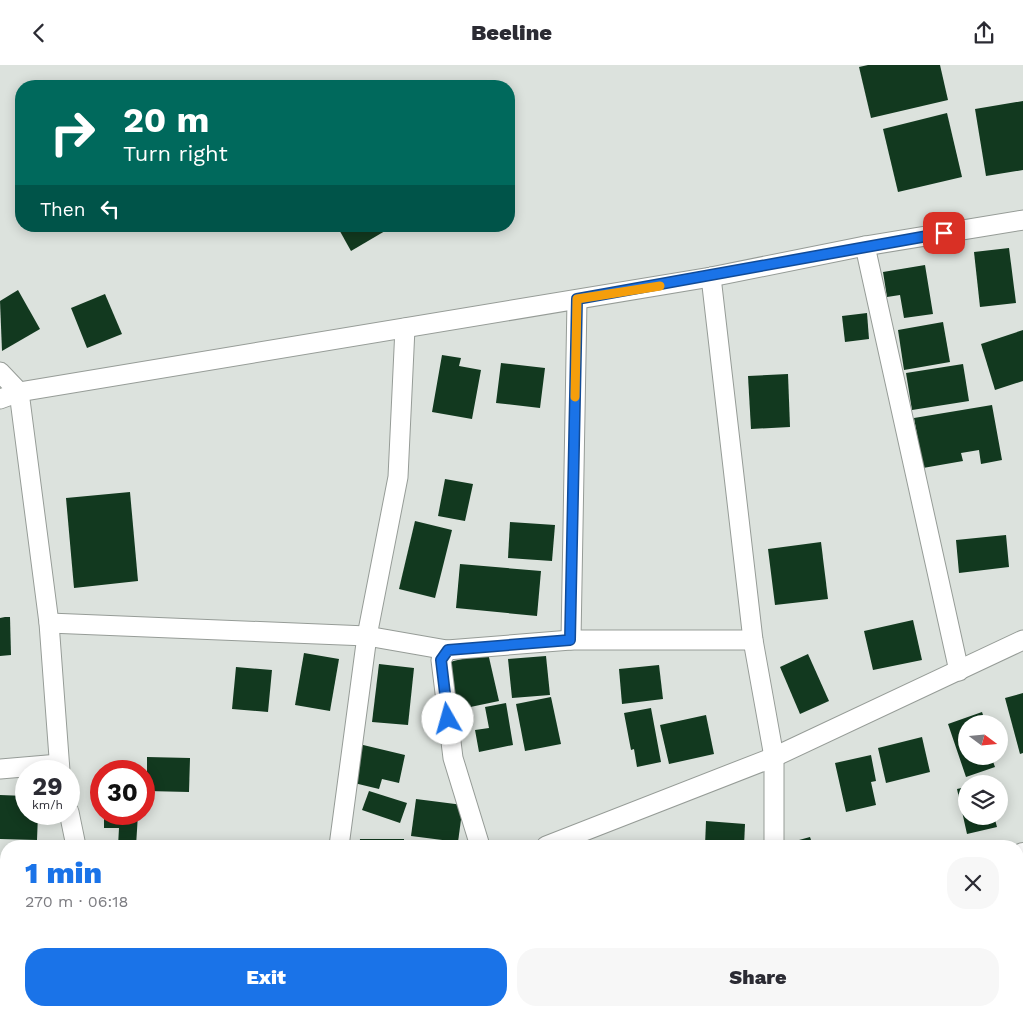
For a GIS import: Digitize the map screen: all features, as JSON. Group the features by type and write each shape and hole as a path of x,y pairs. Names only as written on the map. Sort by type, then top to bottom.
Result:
{"street":[{"path":"0,399 19,393 711,277 865,246 1023,220"},
{"path":"865,246 959,671"},
{"path":"711,277 753,640 774,757 774,840"},
{"path":"570,640 577,299"},
{"path":"340,840 367,636 398,477 405,328"},
{"path":"0,371 19,393 49,623 58,760"},
{"path":"49,623 367,636 448,650 570,640 753,640"},
{"path":"561,840 774,757 959,671 1023,639"},
{"path":"448,650 441,660 453,758 478,840"},
{"path":"0,769 15,769"},
{"path":"72,825 75,840"}],"building":[{"path":"868,65 940,65 948,100 871,118 859,67"},
{"path":"1023,101 1023,170 986,176 975,109"},
{"path":"947,113 962,177 898,192 883,129"},
{"path":"340,232 383,232 351,251"},
{"path":"1009,248 1016,303 980,307 974,252"},
{"path":"925,265 933,314 904,318 900,295 887,297 883,272"},
{"path":"18,290 40,329 2,351 0,301"},
{"path":"105,294 122,334 87,348 71,308"},
{"path":"867,313 869,339 845,342 842,316"},
{"path":"943,322 950,362 904,370 898,330"},
{"path":"1023,330 1023,381 995,390 981,344"},
{"path":"442,355 461,358 459,366 481,370 472,419 432,412"},
{"path":"501,363 545,368 540,408 496,403"},
{"path":"963,364 969,401 912,410 906,373"},
{"path":"788,374 790,427 751,429 748,376"},
{"path":"992,405 1002,460 981,464 979,450 961,453 963,461 923,468 914,418"},
{"path":"445,479 473,484 465,521 438,516"},
{"path":"130,492 138,581 74,588 66,498"},
{"path":"415,521 452,530 435,598 399,589"},
{"path":"510,522 555,525 552,561 508,558"},
{"path":"1006,535 1009,567 959,573 956,540"},
{"path":"821,542 828,599 775,605 768,549"},
{"path":"460,564 541,571 537,616 456,608"},
{"path":"10,617 11,655 0,656 0,618"},
{"path":"913,620 922,660 873,670 864,631"},
{"path":"304,653 339,659 330,711 295,705"},
{"path":"488,653 499,701 456,710 445,663"},
{"path":"808,654 829,701 800,714 780,667"},
{"path":"546,656 550,695 512,698 508,659"},
{"path":"379,664 414,668 408,725 372,722"},
{"path":"659,665 663,699 622,704 619,669"},
{"path":"236,667 272,670 268,712 232,709"},
{"path":"1023,693 1023,753 1020,754 1005,698"},
{"path":"551,697 561,744 525,751 516,704"},
{"path":"506,703 513,745 479,752 475,730 489,728 485,707"},
{"path":"651,708 661,762 637,767 634,749 631,750 624,713"},
{"path":"706,715 714,754 669,764 660,725"},
{"path":"958,720 958,753 948,724"},
{"path":"922,737 930,772 886,783 878,748"},
{"path":"359,744 405,755 399,783 382,779 379,789 350,782"},
{"path":"871,755 876,781 871,782 876,805 846,812 835,763"},
{"path":"147,757 190,758 189,792 155,791 155,760 147,760"},
{"path":"962,765 994,765 995,767 972,775 965,775"},
{"path":"369,791 407,803 400,823 362,810"},
{"path":"0,795 15,796 15,825 38,825 37,840 0,839"},
{"path":"416,799 463,805 458,840 411,836"},
{"path":"706,821 745,824 744,840 705,840"},
{"path":"104,825 137,825 136,840 118,840 119,828 104,828"},
{"path":"965,825 996,825 997,827 967,834"},
{"path":"810,837 811,840 799,840"},
{"path":"360,839 404,839 404,840"}],"slow traffic":[{"path":"575,397 577,299 660,286"}],"route":[{"path":"448,719 441,660 448,650 570,640 577,299 711,277 865,246 944,233"}]}
